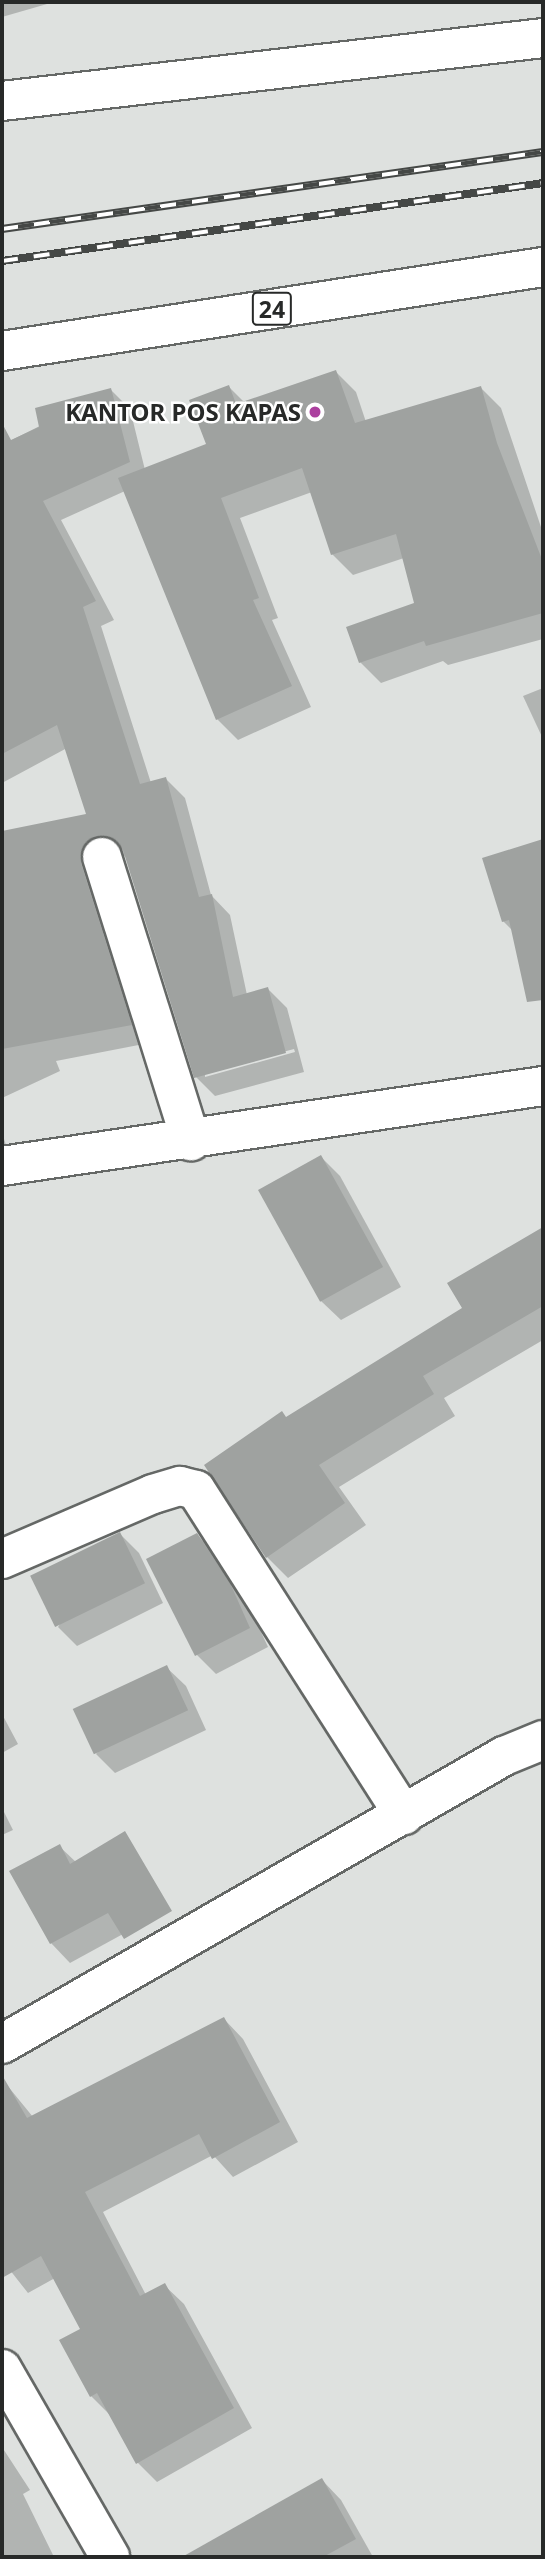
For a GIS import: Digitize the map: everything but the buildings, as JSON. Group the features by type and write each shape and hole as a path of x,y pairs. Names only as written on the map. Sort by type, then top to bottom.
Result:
{"main road":[{"path":"2,101 543,38"},
{"name":"24","path":"2,351 543,268"},
{"path":"102,857 191,1141"},
{"path":"2,1166 191,1141 543,1086"},
{"path":"2,1559 153,1494 180,1486 196,1490 404,1815"},
{"path":"2,2044 514,1750 543,1740"},
{"path":"2,2369 110,2557"}],"railway":[{"path":"2,229 543,152"},
{"path":"2,261 543,183"}],"place":[{"name":"KANTOR POS KAPAS","path":"315,412"}]}
